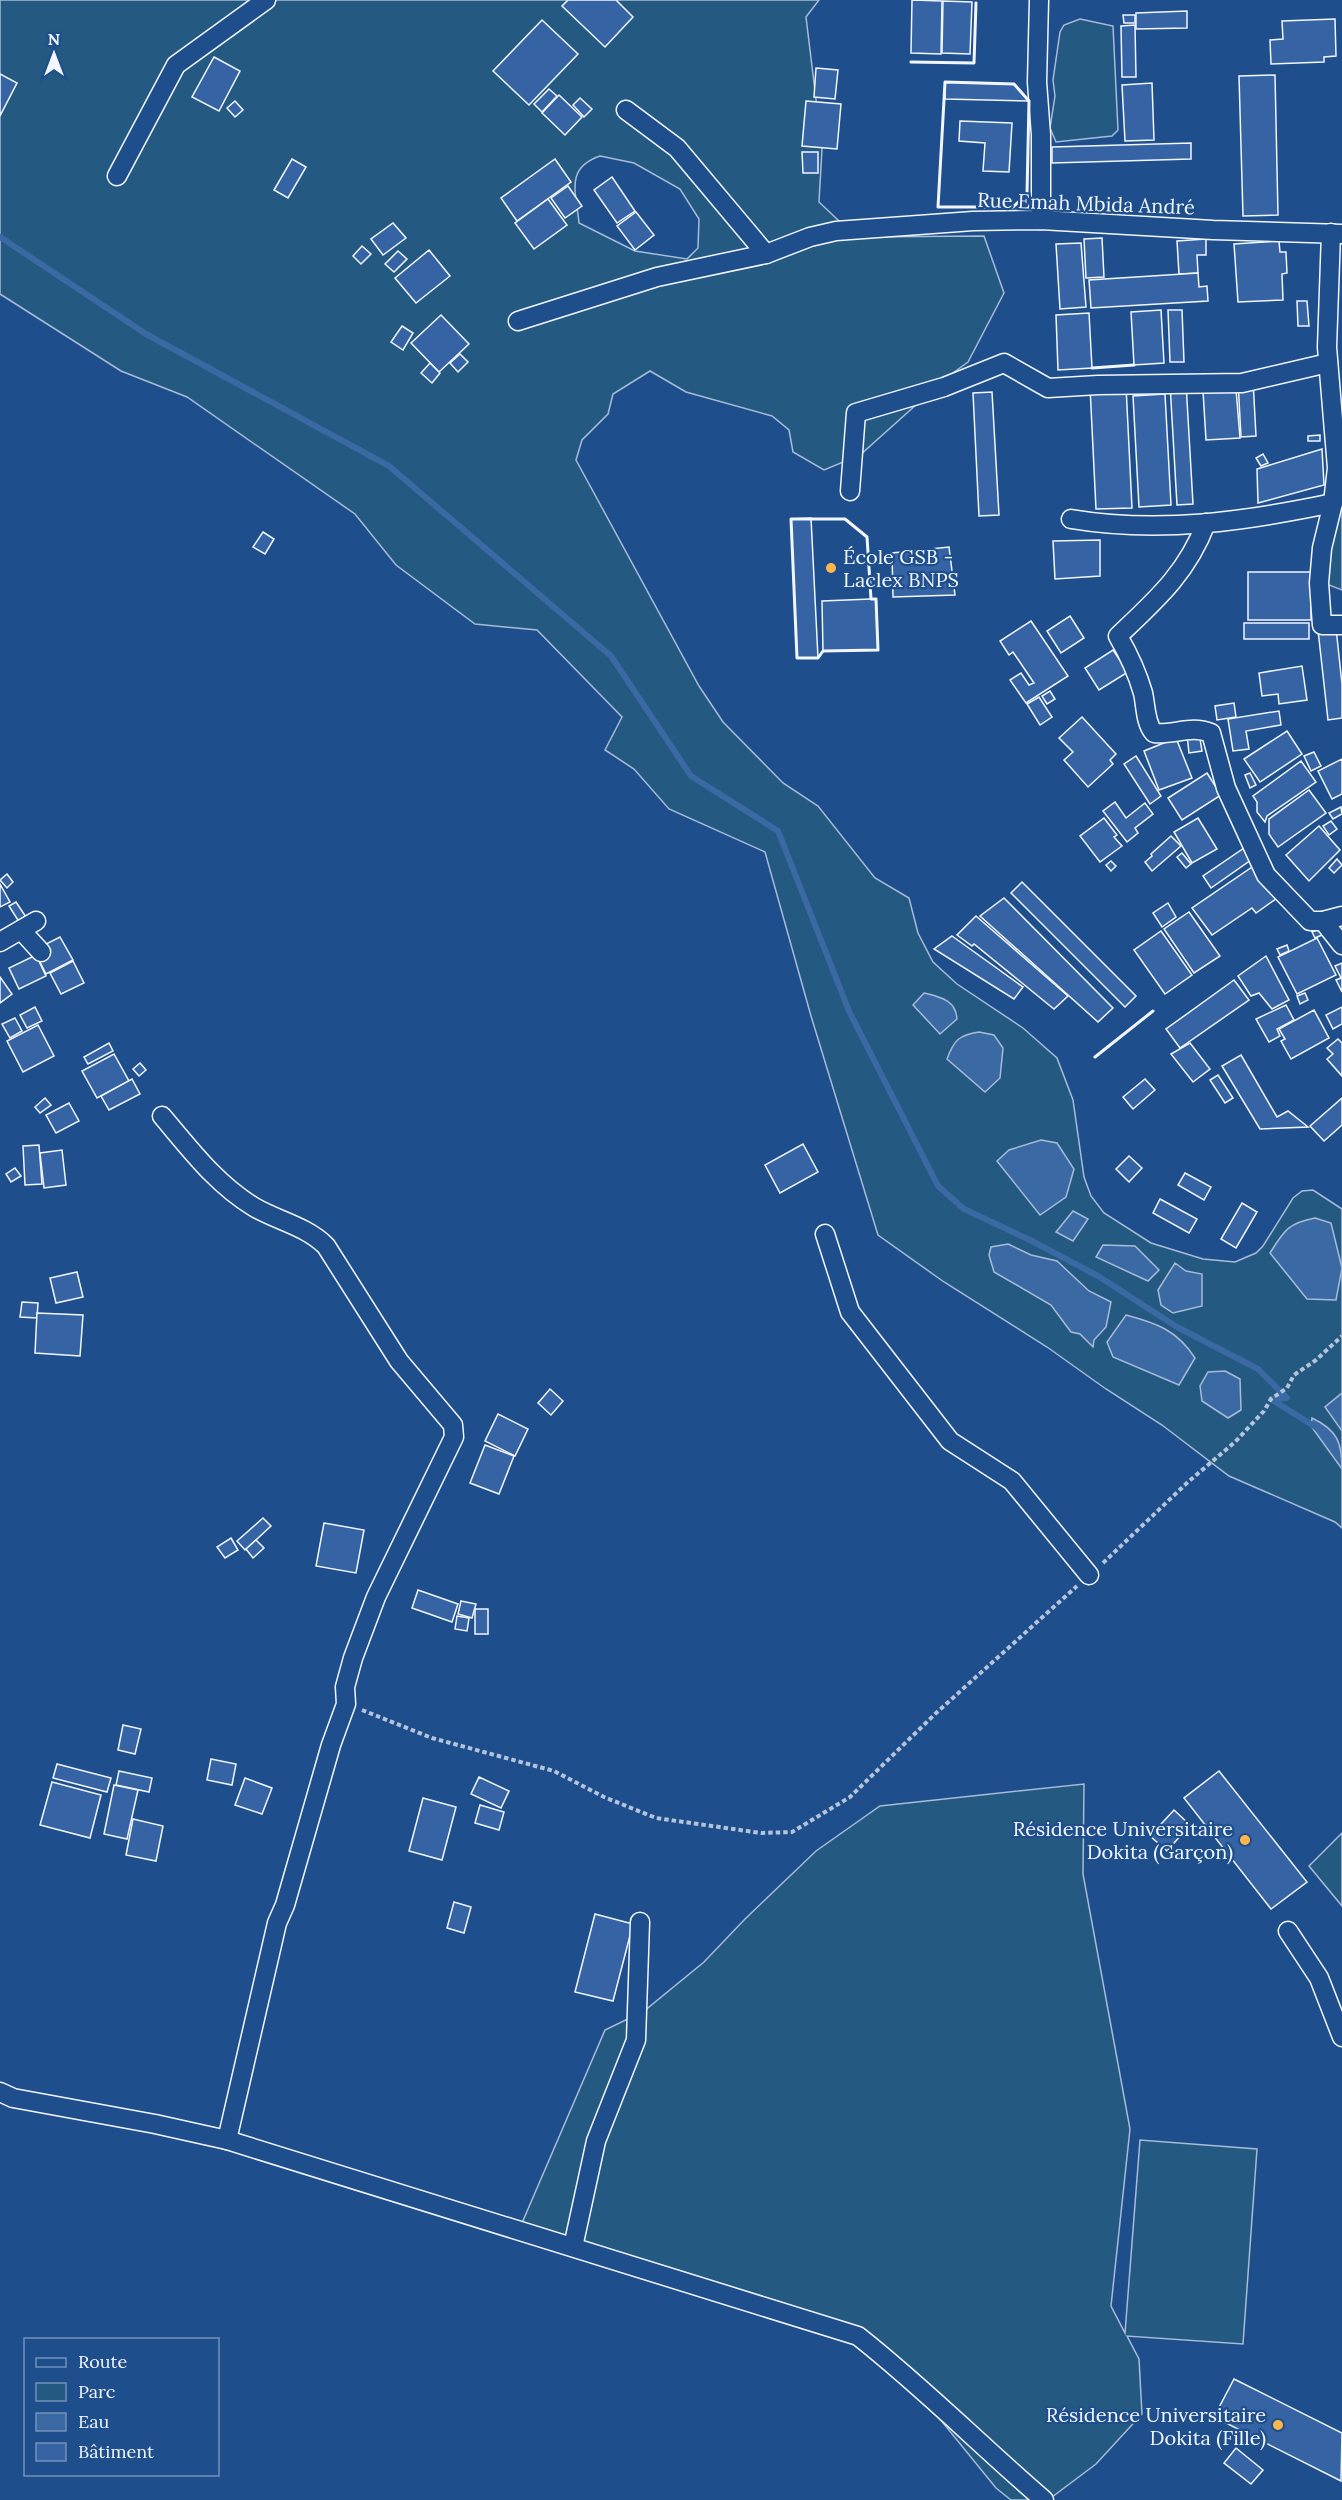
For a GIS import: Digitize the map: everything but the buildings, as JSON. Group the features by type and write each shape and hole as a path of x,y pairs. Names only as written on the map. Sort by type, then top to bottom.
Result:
{"street":[{"path":"117,176 176,65 266,0"},
{"path":"1039,0 1037,82 1041,135 1041,220"},
{"path":"626,110 677,148 766,254"},
{"name":"Rue Emah Mbida André","path":"518,321 657,276 766,254 789,244 836,231 1041,220 1225,231 1336,233"},
{"path":"1336,233 1328,363 1340,466 1322,548 1319,582 1322,625 1342,625"},
{"path":"850,492 856,413 944,387 1004,363 1048,388 1098,384 1242,383 1328,363"},
{"path":"1071,519 1091,523 1155,525 1206,523 1265,517 1333,503"},
{"path":"1206,523 1190,558 1169,588 1119,636 1132,661 1142,692 1149,727 1154,733 1164,734 1201,729 1210,733 1226,788 1266,875 1310,921 1323,921 1342,916"},
{"path":"1323,921 1342,945"},
{"path":"0,942 28,926 41,952"},
{"path":"162,1116 228,1190 256,1208 314,1234 326,1246 399,1361 453,1425 454,1437 376,1597 345,1687 346,1704 331,1745 285,1905 277,1923 226,2140"},
{"path":"825,1234 850,1312 950,1441 1012,1481 1089,1575"},
{"path":"573,2247 596,2141 636,2040 640,1922"},
{"path":"1288,1931 1319,1978 1342,2037"},
{"path":"0,2092 20,2100 155,2124 226,2140 858,2336 890,2361 994,2458 1044,2500"}],"path":[{"path":"346,1704 432,1738 554,1771 604,1797 656,1818 761,1833 792,1832 850,1797 935,1714 1188,1482 1235,1442 1264,1411 1271,1399 1287,1388 1294,1375 1316,1360 1342,1336"}],"green space":[{"path":"0,0 819,0 806,17 822,149 819,202 856,237 984,236 1004,293 968,362 946,378 860,455 824,470 793,452 789,430 772,416 686,392 650,371 613,394 608,414 582,440 576,460 699,686 723,722 783,783 818,806 875,878 909,898 918,933 933,962 957,984 1023,1028 1057,1058 1073,1100 1084,1177 1091,1196 1104,1213 1151,1243 1203,1259 1235,1262 1256,1253 1263,1246 1293,1198 1302,1191 1313,1190 1342,1209 1342,1528 1335,1522 1229,1476 1162,1425 1047,1347 944,1282 878,1235 811,1016 765,852 669,809 634,769 605,750 622,717 537,630 475,624 396,565 355,514 187,397 121,371 0,294","holes":["600,156 634,163 680,189 699,219 698,248 687,259 635,251 579,223 575,182 582,167"]},
{"path":"1080,19 1113,26 1118,130 1112,136 1056,142 1050,128 1055,96 1053,80 1060,32 1064,25"},
{"path":"1342,472 1342,590 1329,585 1325,579"},
{"path":"1084,1784 1083,1874 1130,2129 1111,2306 1125,2333 1140,2140 1257,2149 1243,2344 1127,2336 1139,2359 1142,2414 1096,2464 1048,2500 1011,2500 996,2488 909,2381 860,2337 781,2302 519,2230 605,2030 644,2011 704,1962 816,1851 880,1806"},
{"path":"1342,1833 1342,1906 1309,1866"}],"water":[{"path":"924,993 946,1000 954,1007 957,1019 940,1034 913,1005"},
{"path":"979,1032 994,1035 1003,1048 1000,1078 985,1092 947,1059 958,1040"},
{"path":"1041,1140 1057,1143 1074,1169 1066,1197 1040,1215 997,1161 1009,1150"},
{"path":"1073,1211 1088,1219 1073,1241 1056,1232"},
{"path":"1315,1218 1331,1223 1342,1268 1336,1300 1307,1299 1270,1253 1279,1239 1293,1225"},
{"path":"1008,1244 1031,1255 1057,1261 1089,1291 1111,1302 1106,1327 1094,1340 1093,1347 1080,1334 1071,1332 1051,1305 994,1272 989,1255 991,1247"},
{"path":"1103,1245 1135,1246 1159,1270 1148,1281 1096,1257"},
{"path":"1175,1263 1186,1271 1202,1274 1202,1306 1173,1313 1161,1305 1158,1290"},
{"path":"1126,1315 1165,1329 1188,1348 1195,1358 1179,1385 1113,1357 1107,1342"},
{"path":"1225,1371 1240,1379 1241,1410 1228,1418 1202,1401 1200,1386 1208,1372"},
{"path":"1342,1393 1342,1431 1325,1407"},
{"path":"1312,1418 1327,1427 1336,1438 1341,1451 1342,1469 1311,1426"}],"waterway":[{"path":"0,237 146,334 389,466 611,656 691,776 778,831 849,1011 938,1186 964,1209 1098,1276 1177,1327 1258,1369 1287,1398 1271,1399 1317,1428"}],"wall":[{"path":"911,62 974,63 976,3"},
{"path":"945,82 1014,84 1029,101 1027,194 1013,207 938,207 945,82"},
{"path":"1092,368 1134,365"},
{"path":"791,519 845,519 867,537 871,599 876,599 878,650 823,651 818,658 797,658 791,519"},
{"path":"1095,1057 1153,1011"}],"place":[{"name":"École GSB - Laclex BNPS","path":"831,568"},
{"name":"Résidence Universitaire Dokita (Garçon)","path":"1245,1840"},
{"name":"Résidence Universitaire Dokita (Fille)","path":"1278,2425"}]}
